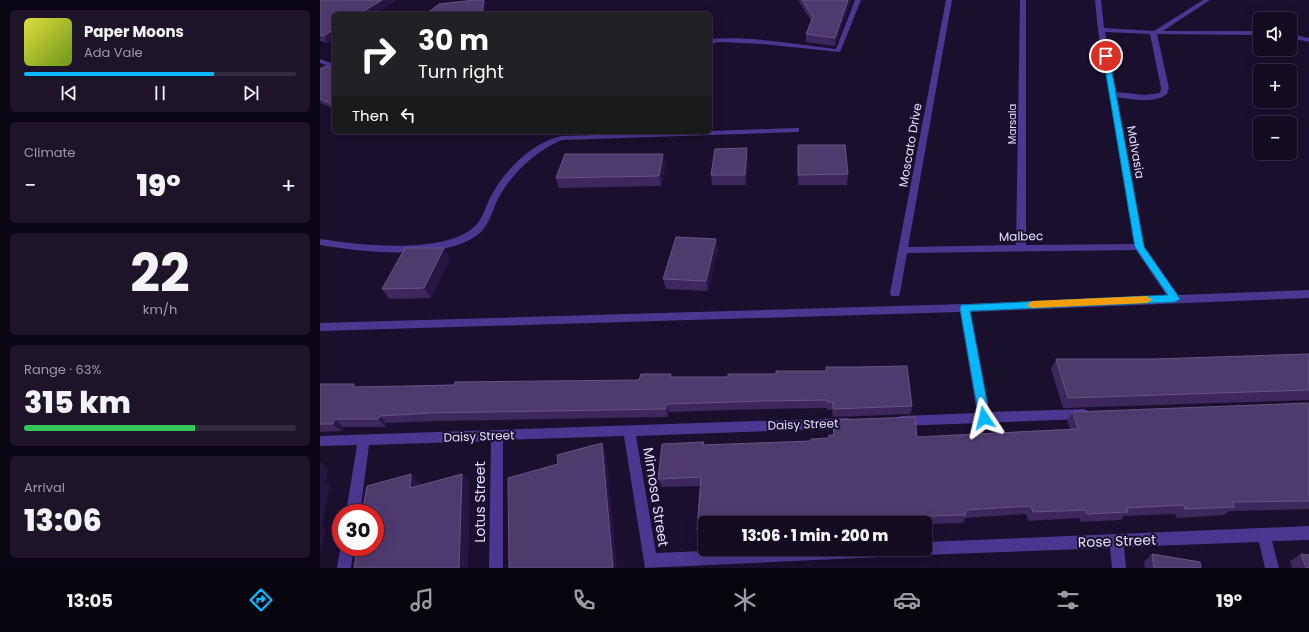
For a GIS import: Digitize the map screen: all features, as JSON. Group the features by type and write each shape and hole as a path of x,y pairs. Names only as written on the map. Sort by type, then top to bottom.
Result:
{"street":[{"path":"712,41 761,42 795,48 838,51 858,0"},
{"name":"Moscato Drive","path":"895,294 949,0"},
{"name":"Marsala","path":"1021,249 1023,0"},
{"name":"Malvasia","path":"1098,0 1101,30 1140,247 1175,299"},
{"path":"1153,34 1192,6 1207,0"},
{"path":"1101,30 1153,34 1204,32 1253,33"},
{"path":"1113,94 1154,98 1163,94 1165,88 1153,34"},
{"path":"1297,37 1309,40"},
{"path":"320,61 332,65"},
{"path":"712,133 796,130"},
{"path":"320,242 376,249 440,245 467,236 477,230 498,192 519,168 545,144 561,138 678,134"},
{"name":"Malbec","path":"903,250 1140,247"},
{"path":"320,327 964,308 1309,294"},
{"path":"964,308 984,418"},
{"path":"890,421 1095,414"},
{"name":"Daisy Street","path":"320,441 858,422"},
{"name":"Mimosa Street","path":"629,430 651,564"},
{"name":"Lotus Street","path":"496,568 497,435"},
{"path":"353,504 364,440"},
{"name":"Rose Street","path":"932,549 1309,532"},
{"path":"1264,534 1272,568"},
{"path":"1116,541 1119,568"},
{"path":"344,568 346,556"},
{"path":"651,564 794,556"}],"building":[{"path":"320,0 382,0 362,12 332,12 332,30 324,36 320,35"},
{"path":"484,0 482,12 429,12 439,4"},
{"path":"802,0 848,0 835,38 806,34 813,17"},
{"path":"326,66 332,68 332,104 320,99 320,69"},
{"path":"798,145 845,145 848,174 798,175"},
{"path":"747,148 745,175 711,175 715,149"},
{"path":"565,154 663,154 659,176 556,178"},
{"path":"676,237 716,239 706,281 663,279"},
{"path":"405,248 444,248 424,288 382,289"},
{"path":"1309,354 1309,390 1068,398 1056,359 1153,359"},
{"path":"907,366 912,406 833,409 833,402 827,402 827,400 666,404 666,409 430,413 380,416 378,419 335,419 333,424 320,424 320,384 354,384 353,387 454,385 455,382 639,380 641,374 671,374 670,377 728,377 728,374 776,374 776,371 826,371 826,367"},
{"path":"1309,403 1309,501 1232,502 1234,507 1185,509 1184,505 1127,508 1128,512 1087,514 1086,510 1033,512 1031,506 965,510 966,515 698,516 701,477 658,479 662,444 704,442 703,445 811,441 811,439 829,438 829,435 834,435 833,420 915,417 917,437 1078,429 1073,412"},
{"path":"602,443 613,568 509,568 508,478 558,464 557,455"},
{"path":"411,474 410,488 462,474 459,568 354,568 356,556 384,556 384,504 364,504 367,486"},
{"path":"1152,554 1200,562 1201,568 1154,568"},
{"path":"1301,554 1309,555 1309,568 1306,568"}],"slow traffic":[{"path":"1032,305 1147,300"}],"route":[{"path":"984,418 964,308 1175,299 1140,247 1106,56"}]}
